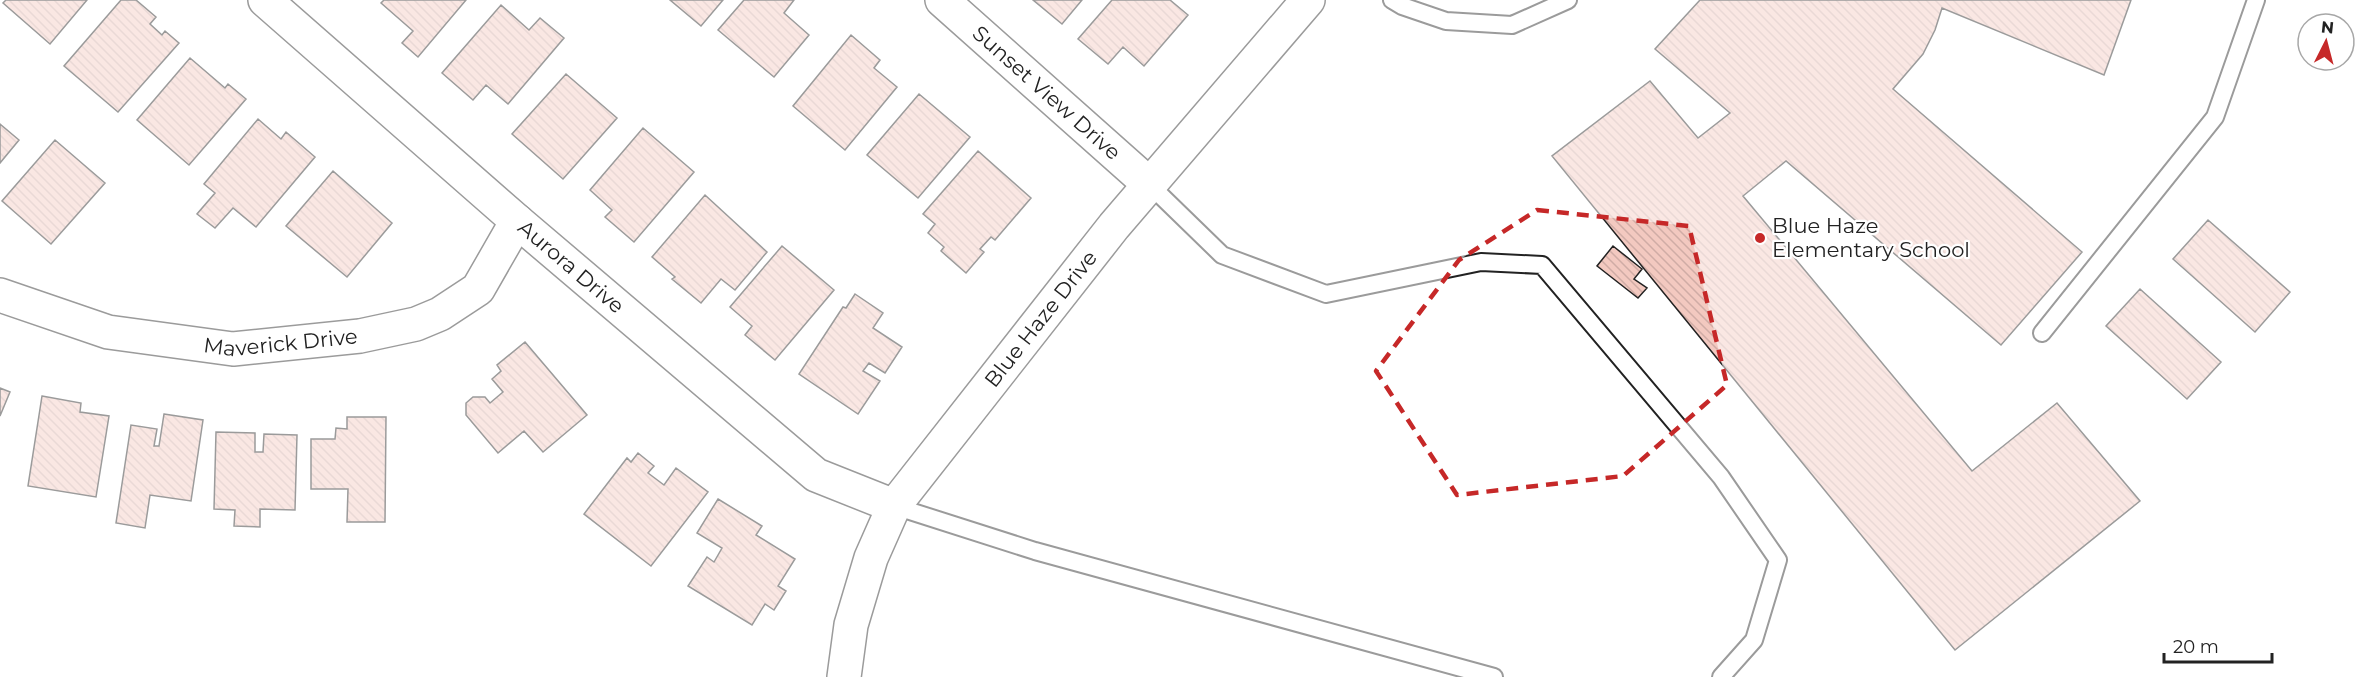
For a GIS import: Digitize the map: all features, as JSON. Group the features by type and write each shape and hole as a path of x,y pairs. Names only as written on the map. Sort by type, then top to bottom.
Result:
{"street":[{"name":"Aurora Drive","path":"265,0 517,221 816,475 894,506"},
{"name":"Sunset View Drive","path":"942,0 1150,184"},
{"name":"Blue Haze Drive","path":"844,677 851,625 871,558 894,506 1107,235 1308,0"},
{"name":"Maverick Drive","path":"0,295 108,332 233,349 360,336 416,324 440,314 478,289 517,221"}],"lane":[{"path":"1392,0 1402,6 1446,21 1512,24 1568,0"},
{"path":"2042,333 2215,117 2256,0"},
{"path":"1150,184 1222,255 1326,294 1481,262 1542,265 1721,477 1778,560 1755,640 1721,677"},
{"path":"894,506 1035,551 1494,677"}],"highlighted area":[{"path":"1537,210 1689,226 1727,385 1623,476 1457,495 1376,371 1459,260"}],"building":[{"path":"6,0 87,0 50,44 3,3"},
{"path":"121,0 136,0 156,17 150,24 162,35 165,31 179,43 118,112 64,66"},
{"path":"384,0 466,0 418,57 402,43 413,31 381,3"},
{"path":"670,0 723,0 701,26"},
{"path":"744,0 794,0 784,13 809,35 774,77 718,30"},
{"path":"1033,0 1082,0 1062,24"},
{"path":"1112,0 1170,0 1188,15 1144,66 1123,47 1108,64 1078,39"},
{"path":"1700,0 2131,0 2104,75 1942,8 1935,30 1923,54 1893,89 2082,252 2001,345 1786,161 1743,196 1972,471 2057,403 2140,501 1955,650 1552,156 1650,81 1698,138 1730,113 1655,49"},
{"path":"501,5 529,30 540,18 564,38 508,104 486,85 473,100 442,73"},
{"path":"851,35 880,60 874,68 897,87 845,150 793,106"},
{"path":"190,58 225,88 228,84 246,99 189,165 137,120"},
{"path":"566,74 617,118 563,179 512,134"},
{"path":"919,94 970,137 918,198 867,155"},
{"path":"258,119 281,139 286,132 315,157 256,227 233,208 215,228 197,214 215,193 204,184"},
{"path":"0,124 19,140 0,163"},
{"path":"643,128 694,172 634,242 605,217 612,210 590,190"},
{"path":"55,140 105,183 51,244 2,201"},
{"path":"978,151 1031,198 995,240 991,237 980,249 984,252 966,273 941,251 944,247 928,233 935,224 923,214"},
{"path":"333,171 392,223 347,277 286,226"},
{"path":"705,195 767,252 735,290 721,279 701,303 672,279 675,277 652,257"},
{"path":"2208,220 2290,292 2255,332 2173,259"},
{"path":"782,246 834,290 775,360 745,335 752,326 730,307"},
{"path":"1613,246 1642,269 1634,279 1647,288 1638,298 1597,266"},
{"path":"2140,289 2221,362 2187,399 2106,326"},
{"path":"855,294 883,313 873,328 902,347 885,373 869,363 863,371 880,381 858,414 799,374 843,307 846,308"},
{"path":"525,342 587,415 543,452 524,431 498,453 466,415 466,403 473,397 485,397 490,403 503,392 492,379 501,371 497,365"},
{"path":"0,388 10,392 0,416"},
{"path":"42,396 81,403 80,412 109,416 96,497 28,486"},
{"path":"164,414 203,420 191,501 150,495 145,528 116,523 131,425 157,429 154,446 159,446"},
{"path":"347,417 386,417 385,522 347,522 348,489 311,489 311,439 335,439 336,428 347,429"},
{"path":"216,432 255,433 255,452 263,452 264,434 297,435 295,510 260,509 260,527 234,526 235,510 214,509"},
{"path":"638,453 654,466 648,473 664,485 676,468 708,492 651,566 584,514 627,458 631,462"},
{"path":"718,499 762,526 756,535 795,559 778,586 786,591 774,610 765,604 752,625 688,586 707,557 714,562 722,548 697,533"}],"place":[{"name":"Blue Haze Elementary School","path":"1760,238"}]}
